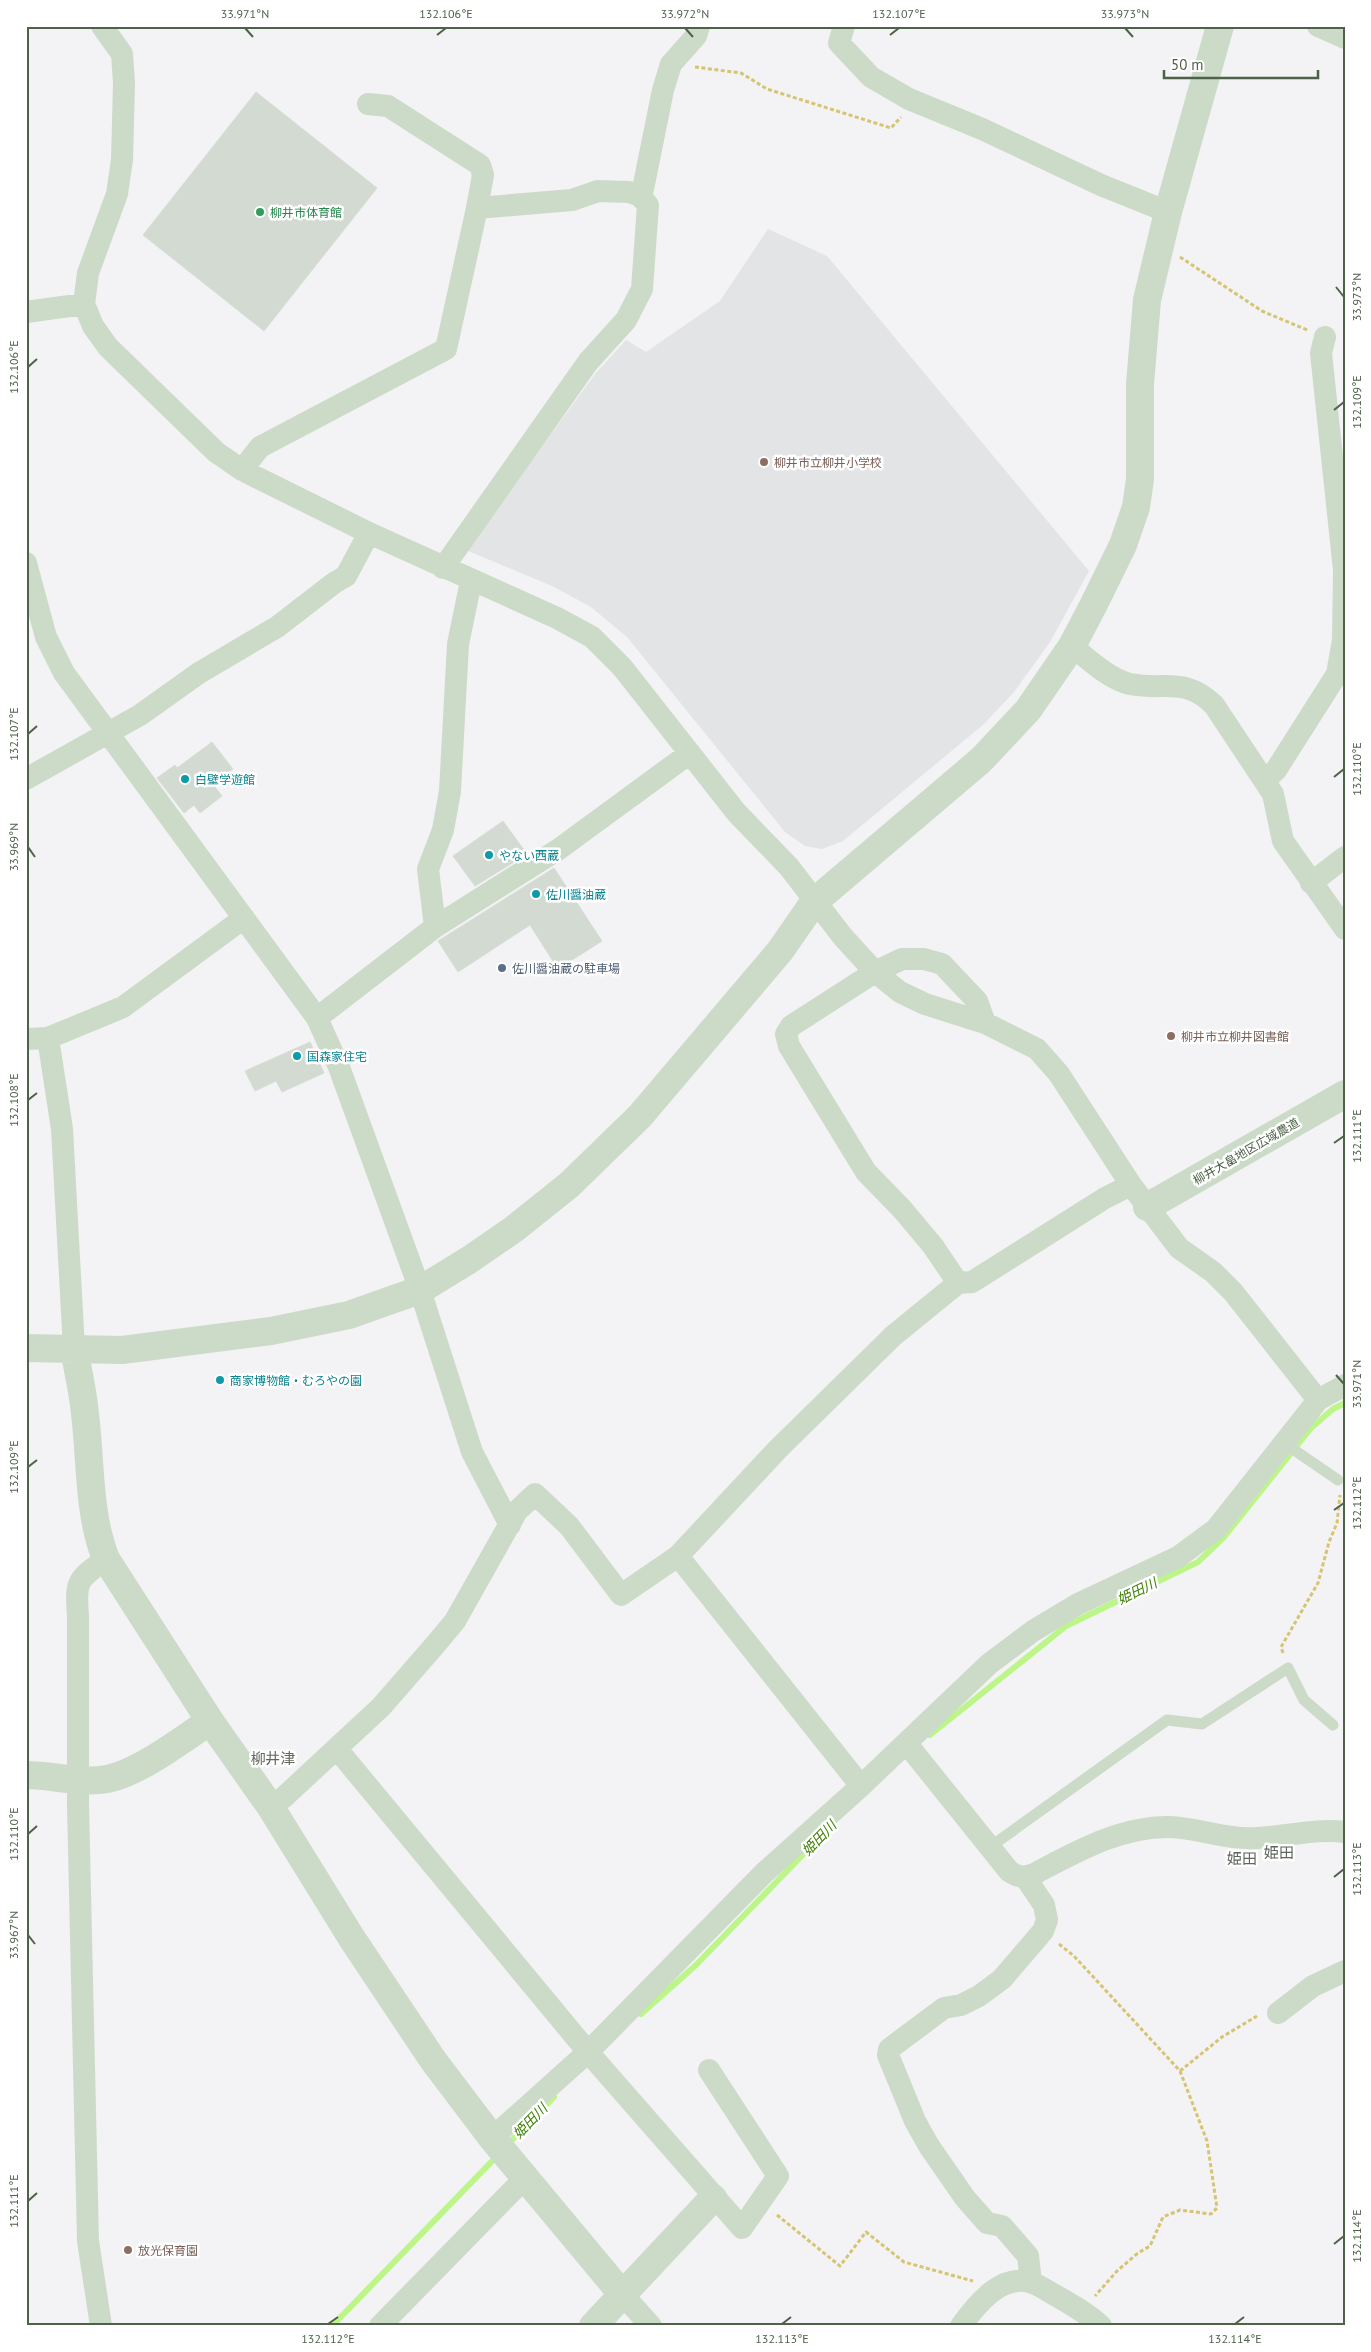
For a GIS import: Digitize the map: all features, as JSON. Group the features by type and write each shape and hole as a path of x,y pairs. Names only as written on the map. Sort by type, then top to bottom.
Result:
{"street":[{"path":"102,26 122,54 124,83 122,160 117,194 88,273 84,304 93,326 108,347 216,452 242,470 369,533 471,581 557,618 592,637 622,668 756,835 763,839 788,867 814,902 875,972 900,992 925,1004 985,1023 1037,1049 1060,1074 1131,1185 1179,1248 1213,1272 1233,1292 1318,1400"},
{"path":"640,196 644,189 663,90 671,64 696,36 699,26"},
{"path":"844,26 840,43 871,77 909,98 982,129 1101,185 1168,212"},
{"path":"28,1348 130,1349 271,1331 349,1315 420,1290 514,1229 569,1185 640,1116 780,952 814,902 981,760 1028,710 1072,646 1123,545 1136,507 1141,444 1140,384 1146,300 1168,212 1220,26"},
{"path":"1318,26 1345,38"},
{"path":"242,470 260,447 446,349 483,175 480,165 388,106 368,104"},
{"path":"443,568 588,362 626,320 642,288 644,272 648,205 640,196 629,192 598,191 572,200 476,208"},
{"path":"26,312 84,304"},
{"path":"1265,780 1276,770 1337,674 1343,640 1344,570 1321,353 1325,338"},
{"path":"26,778 140,715 199,672 277,627 334,583 346,576 369,533"},
{"path":"26,563 46,637 64,673 317,1018 339,1067 420,1290 472,1452 510,1526"},
{"path":"435,927 428,869 443,830 450,791 458,644 471,581"},
{"path":"1072,646 1111,675 1130,684 1187,688 1205,696 1214,705 1273,794 1283,841 1345,929"},
{"path":"317,1018 435,927 559,849 690,754"},
{"path":"1311,883 1345,857"},
{"path":"244,918 123,1007 37,1039 62,1129 74,1349 85,1412 94,1509 101,1545 106,1559 210,1721 270,1806 351,1937 427,2052 525,2178 651,2326"},
{"path":"958,1283 932,1246 902,1209 866,1172 789,1046 786,1034 791,1026 875,972 902,959 924,959 942,964 977,1001 985,1023"},
{"name":"柳井大畠地区広域農道","path":"1147,1207 1345,1094"},
{"path":"270,1806 283,1798 381,1707 455,1621 517,1511 536,1494 569,1526 598,1561 621,1595 678,1556 778,1449 886,1343 958,1283 972,1282 1105,1198 1131,1185"},
{"path":"499,2146 588,2052 764,1873 907,1744 989,1664 1033,1631 1078,1604 1178,1557 1216,1529 1318,1400 1345,1385"},
{"path":"678,1556 861,1786"},
{"path":"101,2326 88,2241 79,1781 78,1615 76,1592 80,1580 106,1559"},
{"path":"34,1775 79,1781 108,1779 137,1767 210,1721"},
{"path":"907,1744 1009,1870 1017,1876 1026,1877 1088,1846 1143,1829 1171,1827 1227,1838 1257,1838 1326,1829 1345,1832"},
{"path":"337,1749 588,2052 713,2198 742,2228 778,2176 709,2070"},
{"path":"1026,1877 1044,1905 1047,1920 1043,1931 1002,1979 979,1996 961,2005 944,2008 889,2049 888,2055 915,2120 929,2146 965,2198 987,2223 1002,2226 1028,2256 1031,2282"},
{"path":"1270,2013 1313,1986 1345,1971"},
{"path":"380,2326 525,2178"},
{"path":"593,2326 713,2198"},
{"path":"961,2326 973,2310 994,2290 1002,2285 1018,2281 1031,2282 1101,2326"}],"lane":[{"path":"1284,1443 1338,1480"},
{"path":"990,1847 1167,1720 1202,1724 1288,1668 1304,1700 1333,1725"}],"path":[{"path":"678,58 686,66 741,73 767,89 890,128 904,114 909,98"},
{"path":"1160,245 1262,311 1325,338"},
{"path":"1288,1668 1281,1647 1318,1583 1328,1542 1337,1523 1340,1503 1338,1480"},
{"path":"1043,1931 1074,1956 1180,2071 1207,2141 1217,2208 1211,2214 1180,2210 1162,2217 1150,2246 1117,2271 1081,2312"},
{"path":"1180,2071 1222,2037 1270,2013"},
{"path":"761,2202 840,2266 866,2232 904,2262 989,2285 994,2290"}],"shaded area":[{"name":"柳井市立柳井小学校","path":"768,229 827,256 1089,571 1050,642 1014,692 984,724 843,841 822,849 805,846 785,832 627,637 591,607 552,586 466,550 595,374 626,340 646,352 720,301"}],"building":[{"name":"柳井市体育館","path":"256,92 377,188 264,331 143,235"},
{"name":"白壁学遊館","path":"212,742 233,769 215,787 222,796 200,813 194,805 184,813 157,778 175,765 177,768"},
{"name":"やない西蔵","path":"503,821 527,854 475,886 453,856"},
{"name":"佐川醤油蔵","path":"554,868 602,941 558,969 530,925 458,972 438,941"},
{"name":"国森家住宅","path":"310,1042 324,1073 282,1092 276,1081 255,1091 245,1071"}],"waterway":[{"name":"姫田川","path":"930,1735 1066,1626 1198,1562 1224,1537 1311,1428 1333,1409 1345,1403"},
{"name":"姫田川","path":"641,2014 696,1965 817,1840"},
{"name":"姫田川","path":"507,2145 554,2097"},
{"name":"姫田川","path":"332,2326 499,2154"}],"place":[{"name":"柳井市体育館","path":"260,212"},
{"name":"柳井市立柳井小学校","path":"764,462"},
{"name":"白壁学遊館","path":"185,779"},
{"name":"やない西蔵","path":"489,855"},
{"name":"佐川醤油蔵","path":"536,894"},
{"name":"佐川醤油蔵の駐車場","path":"502,968"},
{"name":"柳井市立柳井図書館","path":"1171,1036"},
{"name":"国森家住宅","path":"297,1056"},
{"name":"商家博物館・むろやの園","path":"220,1380"},
{"name":"放光保育園","path":"128,2250"}],"district":[{"name":"柳井津","path":"273,1758"},
{"name":"姫田","path":"1279,1852"},
{"name":"姫田","path":"1242,1858"}]}
